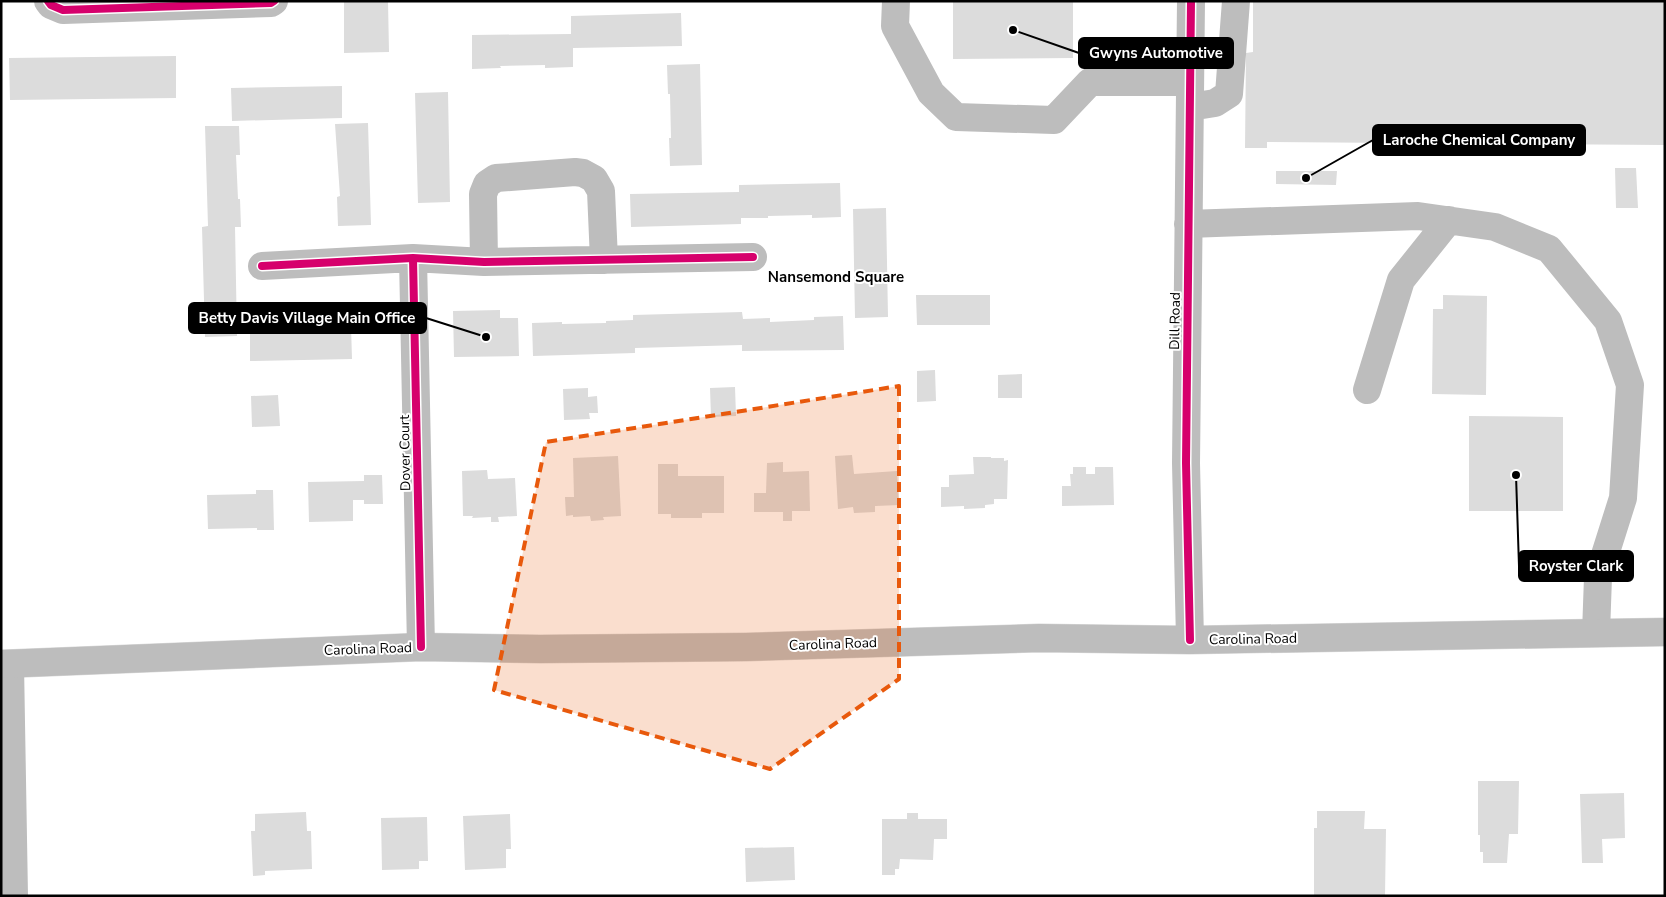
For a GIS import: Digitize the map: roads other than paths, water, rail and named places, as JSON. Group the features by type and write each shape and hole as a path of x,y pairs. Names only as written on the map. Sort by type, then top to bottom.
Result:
{"street":[{"path":"48,1 51,5 62,10 271,3 274,1"},
{"path":"896,1 895,26 931,92 956,117 1054,120 1090,82 1190,95 1216,103 1229,94 1236,1"},
{"name":"Dill Road","path":"1190,640 1186,463 1191,1"},
{"path":"484,262 483,194 487,184 496,178 575,172 583,173 594,179 601,191 604,260"},
{"path":"1188,224 1418,216 1495,227 1549,249 1608,321 1630,385 1623,498 1598,577 1596,633"},
{"path":"1367,390 1401,280 1449,220"},
{"path":"262,266 414,258 484,262 753,257"},
{"name":"Dover Court","path":"414,258 421,647"},
{"name":"Carolina Road","path":"6,664 421,647 540,649 746,647 1039,638 1190,640 1665,632"},
{"path":"6,664 14,896"}],"place":[{"name":"Gwyns Automotive","path":"1013,30"},
{"name":"Laroche Chemical Company","path":"1306,178"},
{"name":"Betty Davis Village Main Office","path":"486,337"},
{"name":"Royster Clark","path":"1516,475"}],"district":[{"name":"Nansemond Square","path":"836,277"}]}
